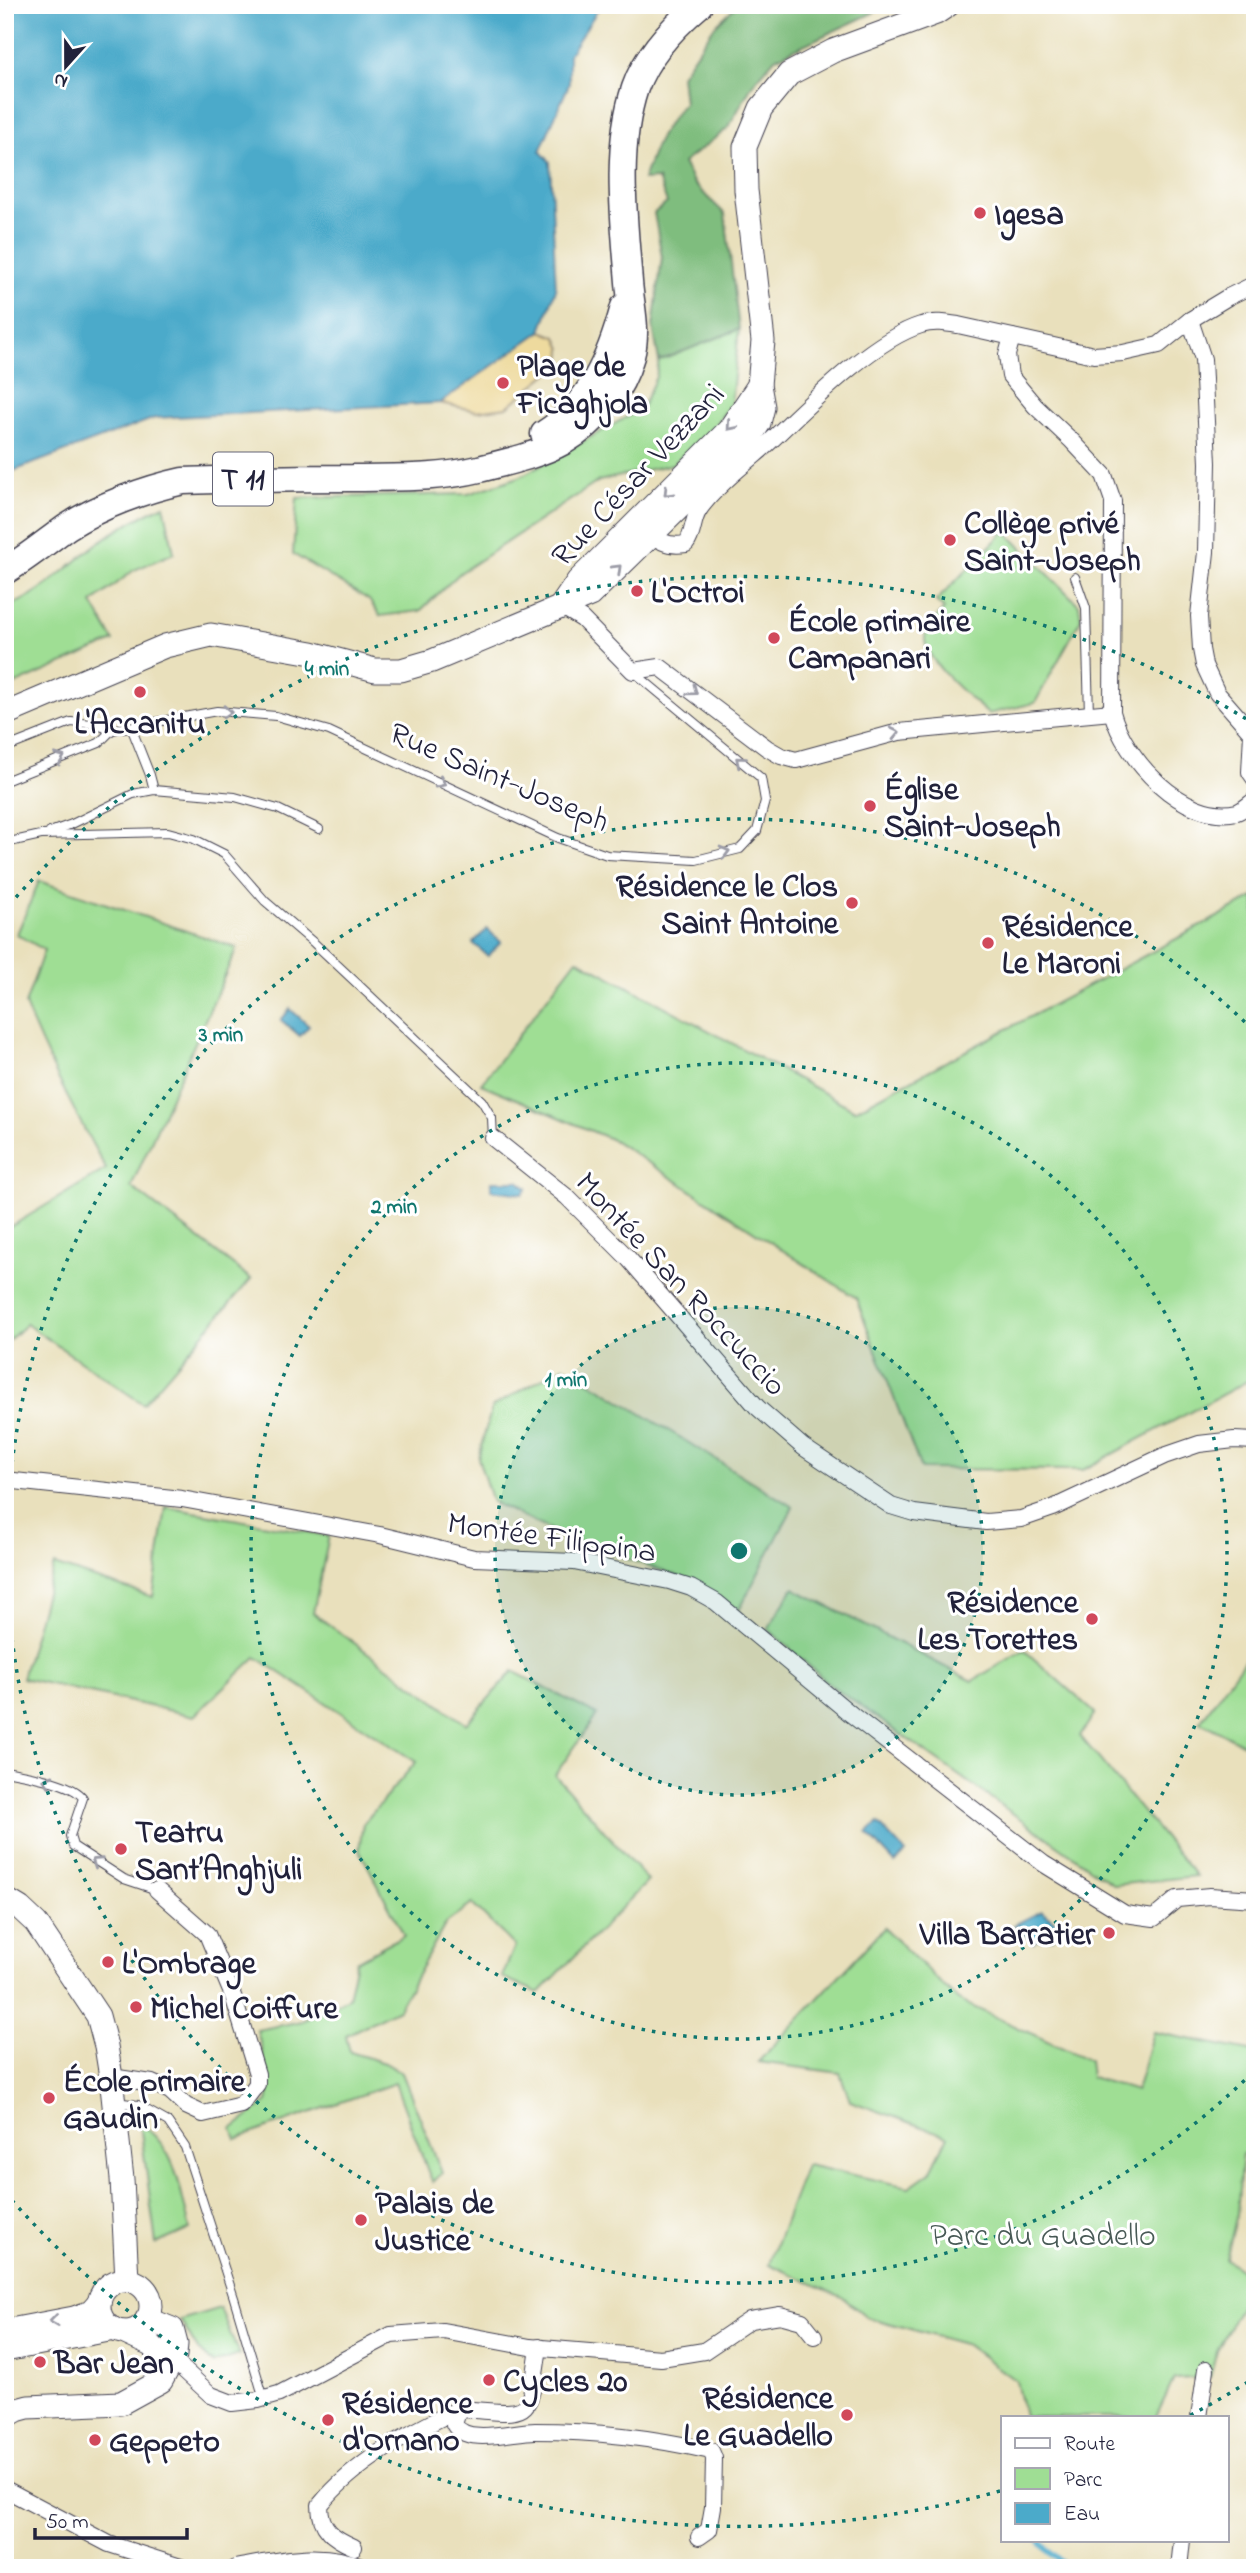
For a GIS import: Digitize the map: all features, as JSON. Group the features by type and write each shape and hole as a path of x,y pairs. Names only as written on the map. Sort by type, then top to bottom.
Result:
{"main road":[{"name":"T 11","path":"5,571 69,526 155,487 183,481 433,475 479,469 503,461 567,417 592,390 614,344 629,285 623,175 626,124 636,86 658,46 678,23 699,5"},
{"name":"Rue César Vezzani","path":"5,714 165,646 211,635 312,653 375,670 401,670 442,657 561,606 578,581 646,528 747,441 758,423 763,407 759,385 762,341 746,190 745,146 761,108 789,74 833,51 936,13 948,5"},
{"path":"5,1899 36,1923 98,2016 111,2077 122,2179 127,2280"},
{"path":"5,2331 74,2318 91,2312 108,2285 127,2280 136,2282 148,2294 151,2311 148,2319 137,2329 5,2350"},
{"path":"99,2303 102,2319 118,2330 151,2345 165,2360 172,2359"},
{"path":"5,2417 28,2407 121,2403 161,2381 176,2344 172,2329 148,2319"}],"street":[{"path":"646,528 662,543 673,546 686,544 698,511 733,475 853,366 892,339 921,325 942,322 1094,355 1123,353 1158,345 1190,320 1227,297 1255,284"},
{"path":"1190,320 1203,359 1208,463 1206,552 1198,633 1204,665 1217,693 1252,733 1250,772 1255,779"},
{"path":"1012,337 1007,355 1010,376 1035,406 1072,440 1104,475 1113,501 1112,712 1116,727 1154,781 1174,798 1198,810 1223,812 1238,812 1255,800"},
{"name":"Rue Saint-Joseph","path":"561,606 582,619 633,671"},
{"path":"633,671 660,667 767,748 796,760 899,732 1112,712"},
{"name":"Montée San Roccuccio","path":"493,1138 567,1197 628,1258 757,1407 803,1447 891,1506 914,1513 986,1522 1021,1519 1053,1508 1164,1456 1199,1444 1234,1440 1255,1441"},
{"name":"Montée Filippina","path":"5,1480 182,1499 380,1535 474,1558 574,1562 691,1588 716,1602 862,1723 1044,1864 1125,1914 1154,1918 1177,1899 1210,1896 1255,1899"},
{"path":"111,2077 152,2083 170,2091 186,2106 203,2114 241,2105 257,2084 257,2074 233,1996 207,1934 157,1891"},
{"path":"172,2359 211,2395 232,2403 264,2399 297,2386 391,2335 443,2331 539,2347 661,2358 704,2351 750,2320 780,2315 802,2321 814,2336"},
{"path":"355,2547 326,2531 320,2517 320,2505 350,2476 396,2442 459,2409 514,2413 525,2408 531,2397 539,2347"},
{"path":"1199,2416 1206,2369"},
{"path":"459,2409 454,2424 462,2434 474,2436 534,2431 596,2434 711,2451 714,2458 713,2507 709,2530 699,2537"},
{"path":"5,2489 109,2544 184,2568"},
{"path":"1179,2568 1182,2542"},
{"path":"235,2568 314,2556 339,2558 367,2568"}],"lane":[{"path":"1075,577 1086,608 1088,714"},
{"name":"Rue Saint-Joseph","path":"111,730 217,711 276,716 329,731 558,838 607,855 696,860 740,849 757,831 761,820 765,801 761,778 633,671"},
{"path":"5,748 71,722 93,724 111,730 99,743 5,781"},
{"path":"131,727 154,790"},
{"path":"41,835 72,824 134,794 154,790 235,797 278,809 319,829"},
{"name":"Montée San Roccuccio","path":"5,843 41,835 168,832 194,839 224,854 265,901 314,943 482,1101 492,1118 493,1138"},
{"path":"5,1770 67,1786 79,1792 83,1801 70,1836 73,1846 124,1879 157,1891"},
{"path":"113,2102 138,2105 169,2122 185,2147 264,2399"}],"green space":[{"path":"737,5 890,5 775,58 752,85 728,128 683,163 694,184 725,214 739,329 659,361 653,327 662,257 654,213 667,203 658,179 643,180 659,139 684,103 681,75 714,27"},
{"path":"739,329 731,404 711,430 673,464 599,481 460,573 420,611 380,616 369,600 293,554 297,498 468,494 519,477 641,409 656,377 659,361"},
{"path":"164,505 174,553 134,570 92,603 114,641 5,689 5,608 42,588 114,532"},
{"path":"1005,531 1079,605 1081,619 1035,703 988,714 940,668 926,647 925,637 944,609 936,601"},
{"path":"39,881 237,948 131,1187 251,1279 143,1404 26,1324 5,1344 5,1230 106,1169 63,1088 25,1005 44,950 17,934"},
{"path":"1255,897 1255,1377 1083,1470 921,1469 856,1298 615,1141 481,1084 577,959 855,1110"},
{"path":"564,1366 793,1507 739,1610 678,1576 570,1539 492,1502 478,1458 492,1407"},
{"path":"166,1507 329,1536 313,1613 466,1724 513,1671 597,1715 555,1775 648,1881 539,1993 502,1977 515,1946 472,1904 446,1923 398,2009 346,2035 350,2052 385,2063 402,2073 442,2173 432,2182 395,2083 236,2139 232,2129 267,2102 270,2086 257,2030 302,2021 348,1998 356,1961 404,1935 359,1849 363,1824 416,1762 256,1657 194,1716 22,1678 54,1565 153,1597"},
{"path":"793,1588 972,1681 1024,1650 1095,1713 1080,1736 1196,1876 1114,1885 828,1683 768,1629"},
{"path":"1255,1645 1255,1750 1200,1722"},
{"name":"Parc du Guadello","path":"884,1928 958,2000 1089,2060 1091,2077 1136,2091 1153,2032 1255,2052 1255,2155 1242,2154 1237,2214 1226,2259 1254,2279 1217,2351 1210,2377 1174,2379 1156,2416 1024,2416 1016,2381 967,2345 867,2317 842,2297 769,2264 806,2165 909,2187 930,2172 948,2136 850,2101 840,2073 758,2062"},
{"path":"140,2124 162,2145 169,2157 180,2185 190,2229 156,2244"},
{"path":"220,2308 239,2355 213,2364 198,2350 180,2320"}],"sand":[{"name":"Plage de Ficaghjola","path":"541,331 557,337 562,349 561,363 507,407 477,411 440,403"}],"water":[{"path":"5,5 601,5 569,54 569,84 540,151 550,162 556,289 541,331 440,403 155,418 5,474"},
{"path":"487,929 501,942 488,956 473,943"},
{"path":"290,1009 309,1026 300,1036 281,1020"},
{"path":"492,1181 518,1181 527,1188 523,1194 491,1190"},
{"path":"878,1823 906,1853 895,1863 867,1833"},
{"path":"1042,1911 1061,1926 1053,1938 1036,1940 1034,1943 1014,1925"}],"waterway":[{"path":"1040,2542 1069,2568"}],"place":[{"name":"Igesa","path":"980,213"},
{"name":"Plage de Ficaghjola","path":"503,383"},
{"name":"Collège privé Saint-Joseph","path":"950,540"},
{"name":"L'Octroi","path":"637,591"},
{"name":"École primaire Campanari","path":"774,638"},
{"name":"L'Accanitu","path":"140,692"},
{"name":"Église Saint-Joseph","path":"870,806"},
{"name":"Résidence le Clos Saint Antoine","path":"852,903"},
{"name":"Résidence Le Maroni","path":"988,943"},
{"name":"Résidence Les Torettes","path":"1092,1619"},
{"name":"Teatru Sant’Anghjuli","path":"121,1849"},
{"name":"Villa Barratier","path":"1109,1933"},
{"name":"L'Ombrage","path":"108,1962"},
{"name":"Michel Coiffure","path":"136,2007"},
{"name":"École primaire Gaudin","path":"49,2098"},
{"name":"Palais de Justice","path":"361,2220"},
{"name":"Bar Jean","path":"40,2362"},
{"name":"Cycles 20","path":"489,2380"},
{"name":"Résidence Le Guadello","path":"847,2415"},
{"name":"Résidence d'Ornano","path":"328,2420"},
{"name":"Geppeto","path":"95,2440"}]}
